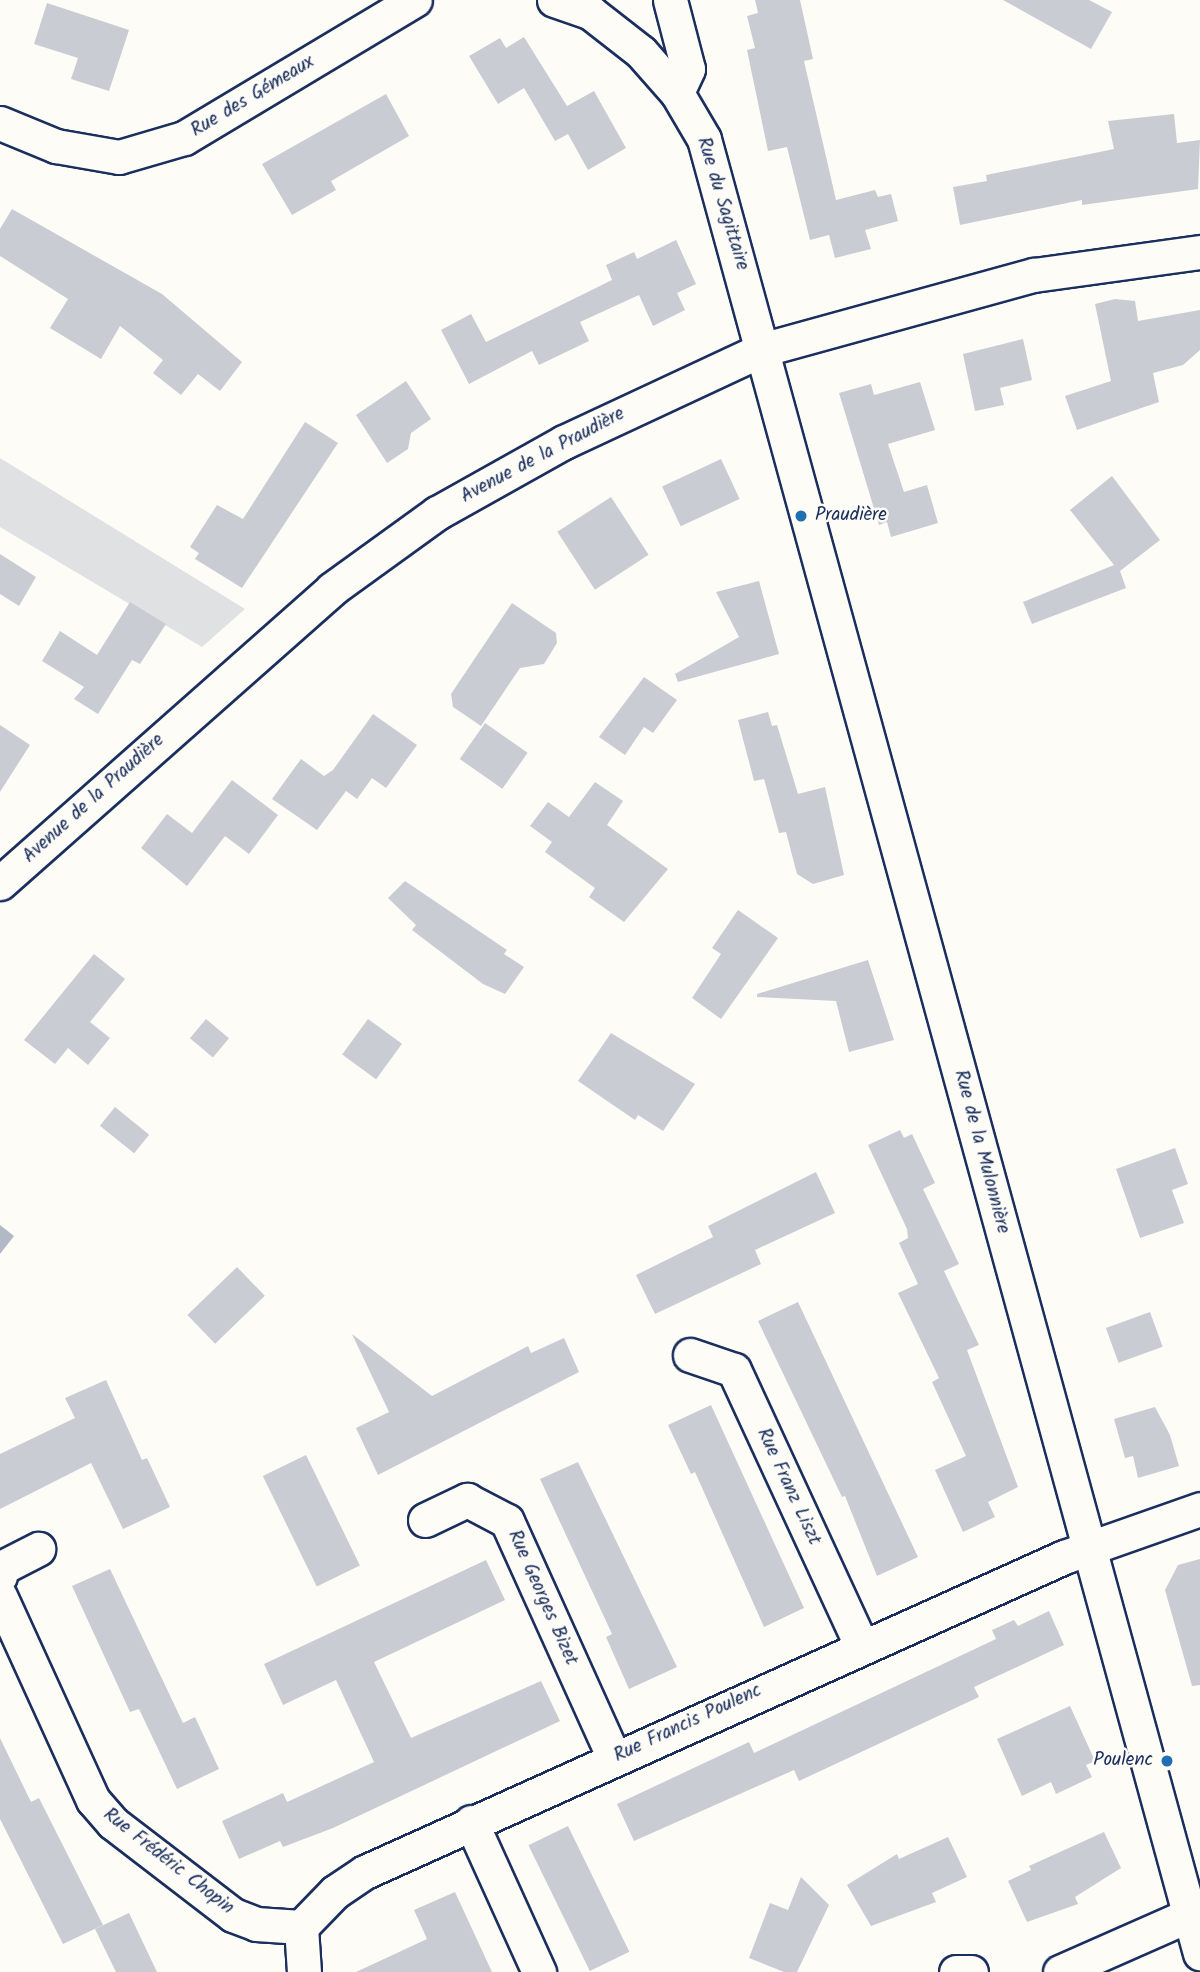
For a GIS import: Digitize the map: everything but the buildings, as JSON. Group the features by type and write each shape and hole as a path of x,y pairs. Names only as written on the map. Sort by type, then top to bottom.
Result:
{"street":[{"name":"Rue des Gémeaux","path":"0,123 56,146 119,157 184,138 415,0"},
{"name":"Rue du Sagittaire","path":"554,0 591,13 641,52 677,93 705,139 751,296 761,350"},
{"path":"670,0 688,69 677,93"},
{"name":"Avenue de la Praudière","path":"0,883 332,589 437,513 655,396 761,350 1034,275 1200,252"},
{"name":"Rue de la Mulonnière","path":"761,350 1200,1953"},
{"name":"Rue Franz Liszt","path":"690,1355 733,1370 861,1645"},
{"name":"Rue Georges Bizet","path":"425,1520 467,1500 507,1521 614,1758"},
{"name":"Rue Francis Poulenc","path":"301,1927 335,1892 365,1871 861,1645 1089,1546 1200,1509"},
{"path":"0,1576 1,1569 38,1549"},
{"name":"Rue Frédéric Chopin","path":"0,1596 93,1800 113,1824 233,1915 256,1924 301,1927"},
{"path":"471,1822 539,1972"},
{"path":"1060,1972 1189,1915"},
{"path":"301,1927 304,1972"},
{"path":"956,1972 971,1972"}],"shaded area":[{"path":"0,458 245,609 202,647 0,527"},
{"path":"0,1225 14,1236 0,1254"}],"place":[{"name":"Praudière","path":"801,516"},
{"name":"Poulenc","path":"1167,1761"}]}
